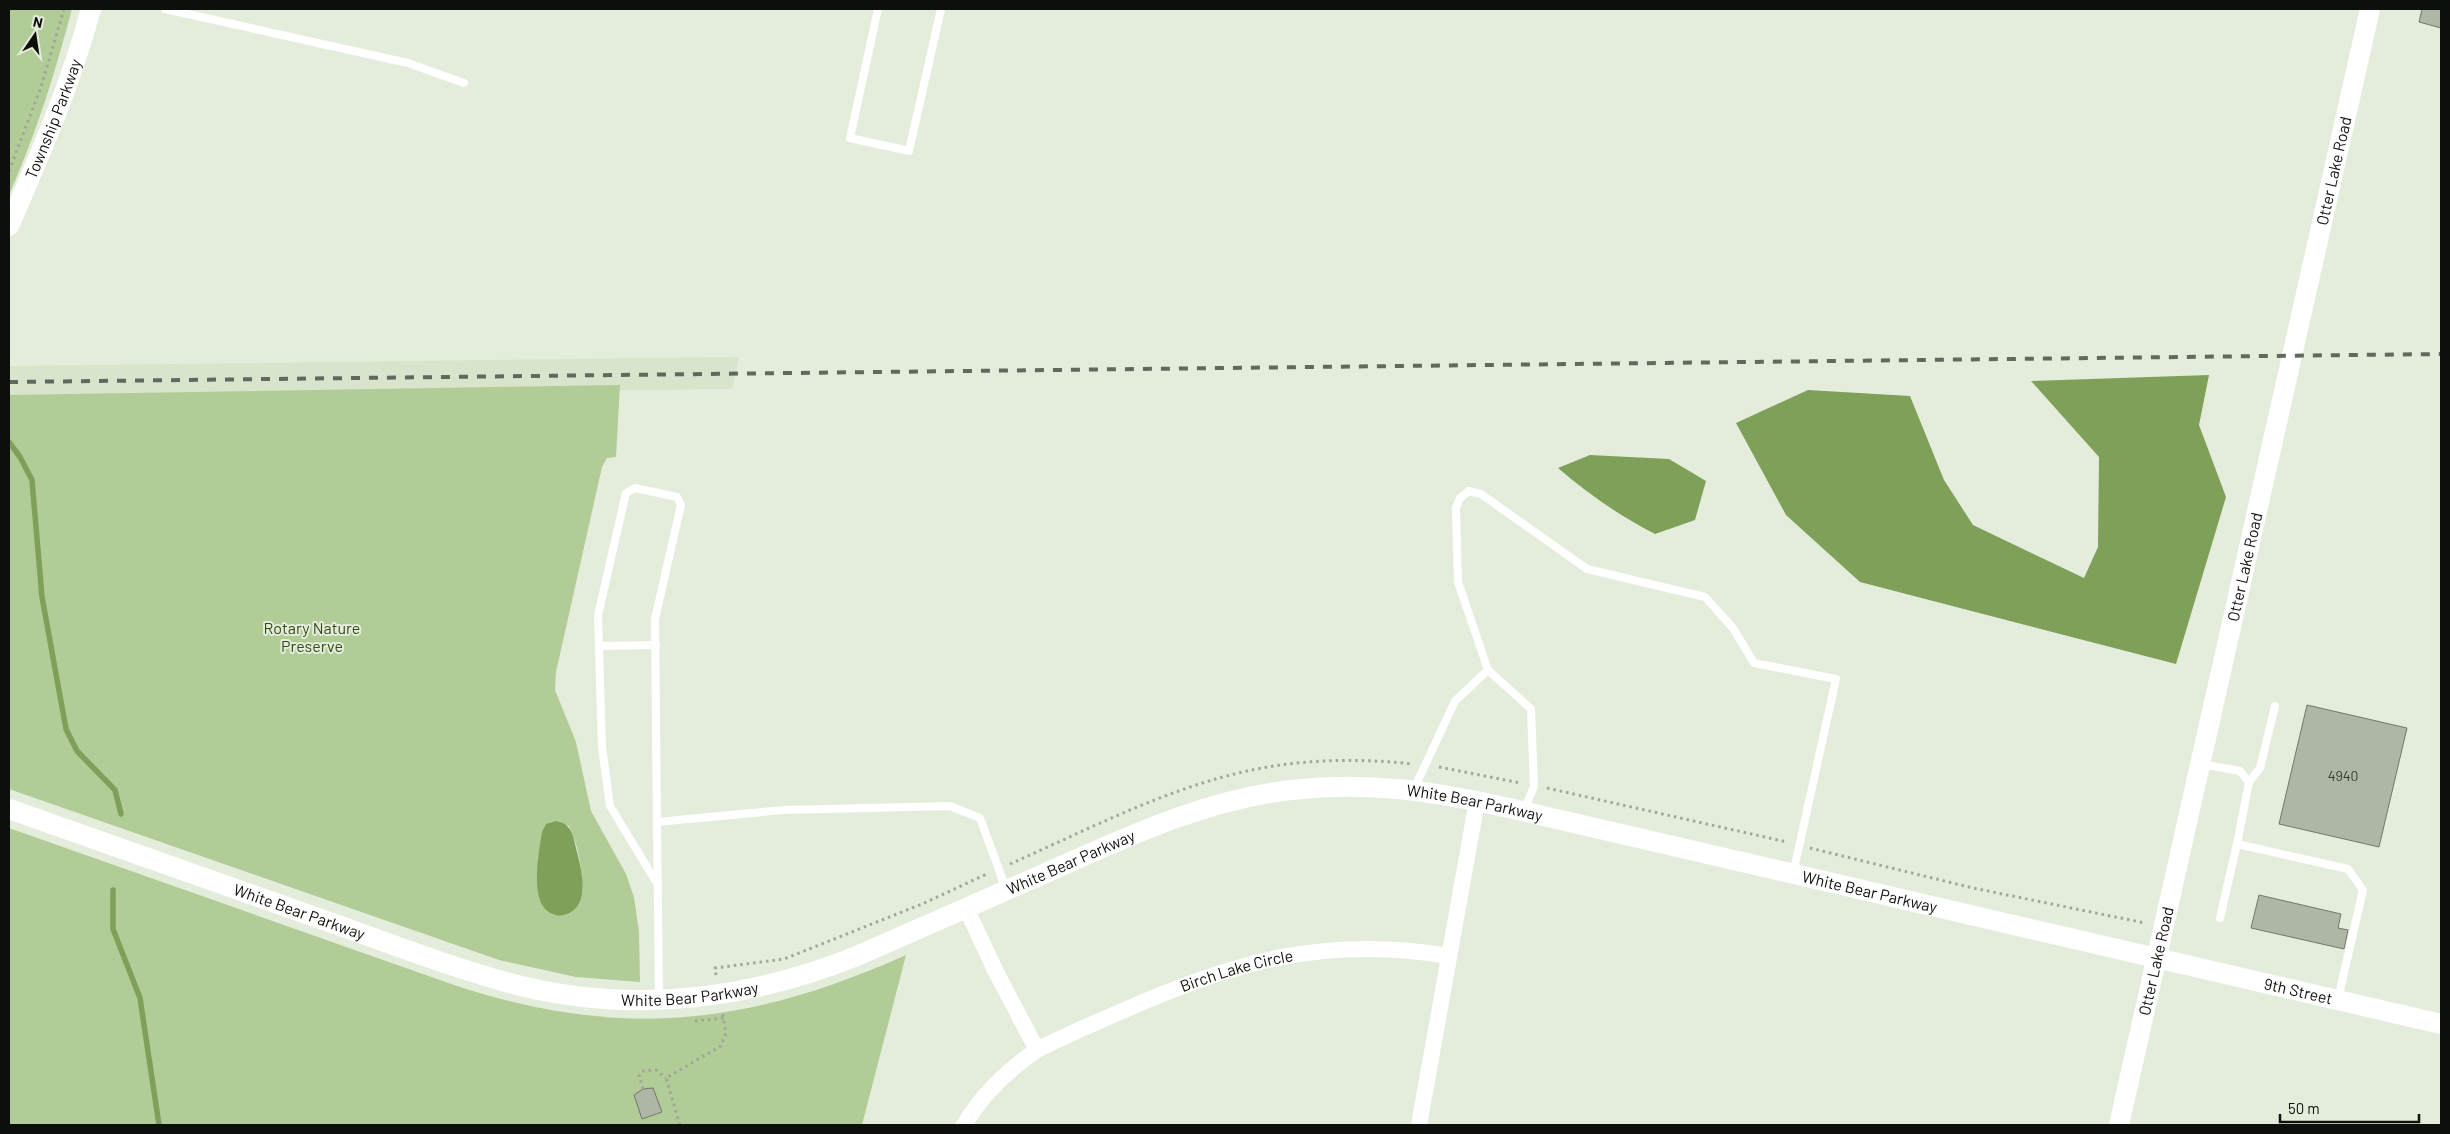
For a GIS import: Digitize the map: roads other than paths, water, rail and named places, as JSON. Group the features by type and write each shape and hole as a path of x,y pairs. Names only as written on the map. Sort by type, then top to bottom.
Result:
{"street":[{"name":"Township Parkway","path":"9,226 60,107 78,57 91,9"},
{"name":"Otter Lake Road","path":"2118,1125 2370,9"},
{"name":"White Bear Parkway","path":"9,809 489,977 572,996 626,1000 660,1000 726,994 795,979 857,956 1156,825 1238,799 1311,788 1368,786 1414,789 1524,811 2156,958"},
{"path":"1419,1125 1477,801"},
{"path":"966,908 996,972 1037,1050"},
{"name":"Birch Lake Circle","path":"964,1125 975,1108 1000,1079 1037,1050 1163,993 1208,975 1252,962 1304,952 1358,948 1412,950 1449,956"},
{"name":"9th Street","path":"2156,958 2441,1024"}],"lane":[{"path":"165,9 184,11 408,63 464,83"},
{"path":"878,9 850,138 909,152 942,9"},
{"path":"658,885 610,806 602,747 598,615 626,493 636,488 677,497 681,505 655,619 660,1000"},
{"path":"1524,811 1534,786 1531,709 1488,670 1458,582 1456,508 1460,498 1469,491 1481,494 1587,569 1705,596 1733,628 1754,663 1836,679 1793,874"},
{"path":"599,646 656,645"},
{"path":"1414,789 1455,701 1488,670"},
{"path":"2220,918 2249,782 2260,768 2275,706"},
{"path":"2199,764 2240,772 2249,782"},
{"path":"657,822 784,810 950,806 980,818 1000,868 1006,890"},
{"path":"2237,844 2348,870 2363,890 2338,1000"}],"waterway":[{"path":"9,442 20,457 32,480 42,597 66,729 77,751 115,790 121,814"},
{"path":"113,890 113,929 140,998 159,1125"}],"railway":[{"path":"9,382 2441,354"}],"park label":[{"name":"Rotary Nature Preserve","path":"312,637"}]}
